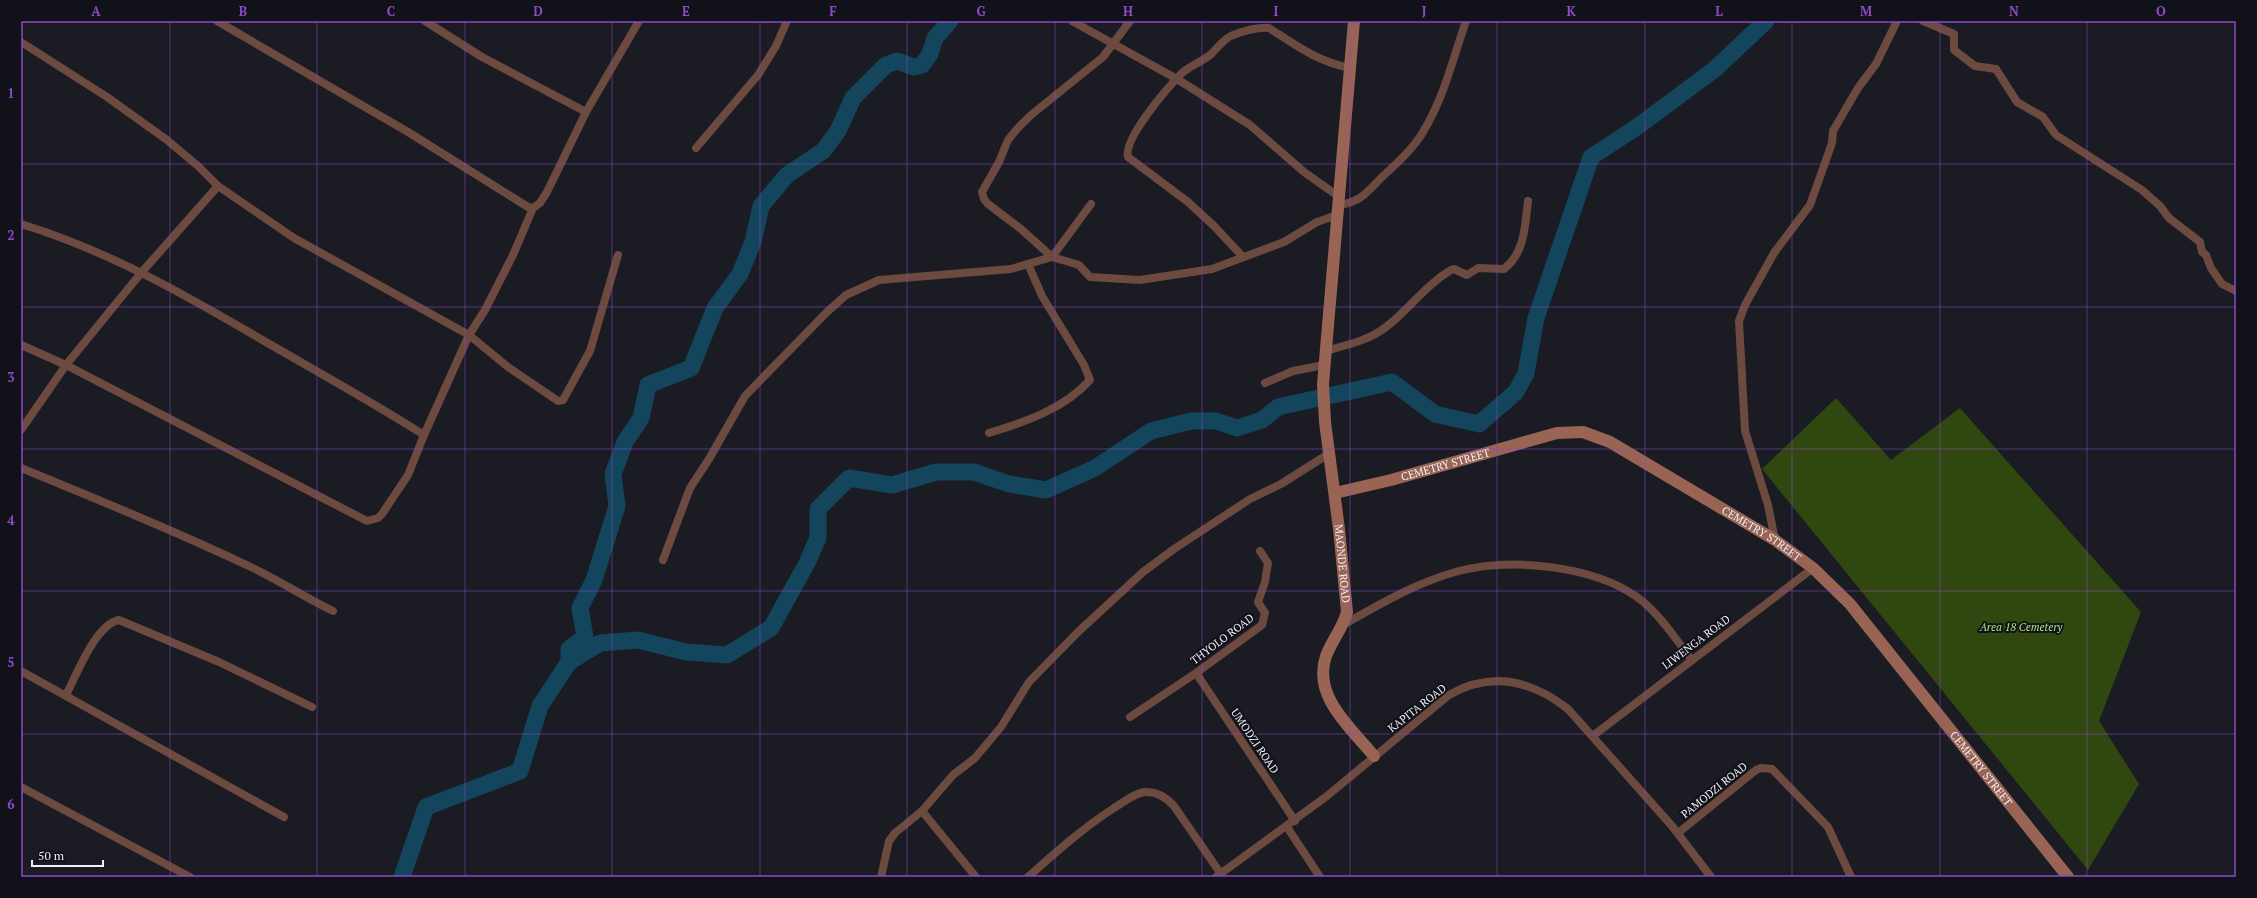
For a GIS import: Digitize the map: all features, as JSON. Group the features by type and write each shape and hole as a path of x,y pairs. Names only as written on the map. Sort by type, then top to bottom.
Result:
{"street":[{"path":"217,21 408,132 528,207 533,208"},
{"path":"425,21 482,57 586,112"},
{"path":"21,345 66,365 366,521 378,518 408,475 424,435 469,335 503,276 533,208 540,203 547,192 586,112 639,21"},
{"path":"696,148 758,75 772,52 787,21"},
{"path":"1072,21 1115,43 1177,79 1255,129 1304,172 1338,205"},
{"path":"1130,21 1115,43 1095,64 1037,110 1017,129 1008,140 999,162 982,192 984,199 988,204 1021,229 1052,257 1079,265 1090,277 1123,280 1198,272 1212,269 1284,242 1317,222 1338,205 1351,204 1362,197 1412,147 1423,133 1445,84 1466,21"},
{"path":"1261,21 1269,28 1315,58 1335,65 1351,68"},
{"name":"MAONDE ROAD","path":"1354,21 1323,384 1325,422 1335,493 1347,612 1343,625 1329,648 1324,660 1322,681 1324,690 1335,708 1374,756"},
{"path":"1775,540 1768,505 1745,431 1740,321 1745,305 1774,253 1810,205 1832,143 1833,131 1858,88 1876,64 1898,21"},
{"path":"1923,21 1954,34 1954,50 1974,66 1996,69 2017,102 2043,117 2056,135 2142,190 2160,206 2168,218 2200,242 2202,252 2206,255 2211,268 2222,284 2236,291"},
{"path":"1243,257 1214,226 1188,202 1128,157 1127,152 1129,145 1143,120 1187,69 1207,58 1232,35 1262,27 1269,28"},
{"path":"21,42 107,96 198,166 218,186 294,238 469,335 508,367 558,401 563,400 590,351 618,255"},
{"path":"21,430 66,365 141,273 218,186"},
{"path":"1325,352 1365,339 1384,328 1414,298 1451,270 1458,270 1467,275 1478,268 1504,269 1515,258 1524,234 1528,201"},
{"path":"663,560 690,488 709,459 745,396 827,312 846,295 879,280 1011,269 1052,257 1091,204"},
{"path":"21,224 97,250 210,309 424,435"},
{"path":"989,433 1031,419 1063,403 1090,380 1091,376 1042,296 1028,264"},
{"path":"1266,383 1293,371 1324,365"},
{"name":"CEMETRY STREET","path":"1335,493 1392,480 1557,433 1583,432 1610,442 1775,540 1813,568 1850,604 2068,877"},
{"path":"881,877 889,842 895,833 922,811 953,776 976,758 1001,727 1029,682 1043,665 1143,572 1207,526 1330,453"},
{"path":"21,468 219,552 333,612"},
{"name":"THYOLO ROAD","path":"1130,717 1196,673 1262,625 1265,613 1258,602 1265,582 1268,563 1260,551"},
{"path":"1343,625 1417,586 1460,571 1507,566 1567,569 1609,582 1638,598 1650,608 1691,659"},
{"name":"LIWENGA ROAD","path":"1594,735 1691,659 1813,568"},
{"path":"66,695 100,633 109,623 119,620 219,662 312,707"},
{"path":"21,671 284,817"},
{"name":"UMODZI ROAD","path":"1196,673 1295,821"},
{"name":"KAPITA ROAD","path":"1218,875 1295,821 1449,696 1465,686 1483,682 1517,683 1548,694 1568,709 1594,735 1678,833 1711,877"},
{"name":"PAMODZI ROAD","path":"1678,833 1756,770 1767,768 1772,769 1828,827 1851,877"},
{"path":"21,787 190,877"},
{"path":"1028,877 1089,824 1133,796 1144,792 1154,793 1165,797 1174,806 1218,875"},
{"path":"922,811 976,877"},
{"path":"1287,827 1320,877"}],"green space":[{"name":"Area 18 Cemetery","path":"1836,398 1891,460 1960,408 2141,612 2099,721 2139,784 2088,870 1762,469"}],"waterway":[{"path":"569,662 569,649 585,637 580,608 594,580 617,506 613,474 625,442 641,418 648,385 691,368 715,308 740,274 753,242 761,206 787,175 823,151 838,131 853,98 886,65 897,61 914,67 922,65 930,54 935,38 950,21"},
{"path":"402,877 426,807 520,771 540,706 569,662 600,643 638,640 686,652 727,655 771,628 807,563 818,538 818,509 849,478 892,485 936,472 974,472 1009,484 1046,490 1095,468 1151,431 1191,421 1216,421 1237,428 1262,420 1278,407 1392,382 1435,414 1479,424 1516,392 1526,373 1536,318 1591,157 1637,127 1715,69 1766,21"}]}
